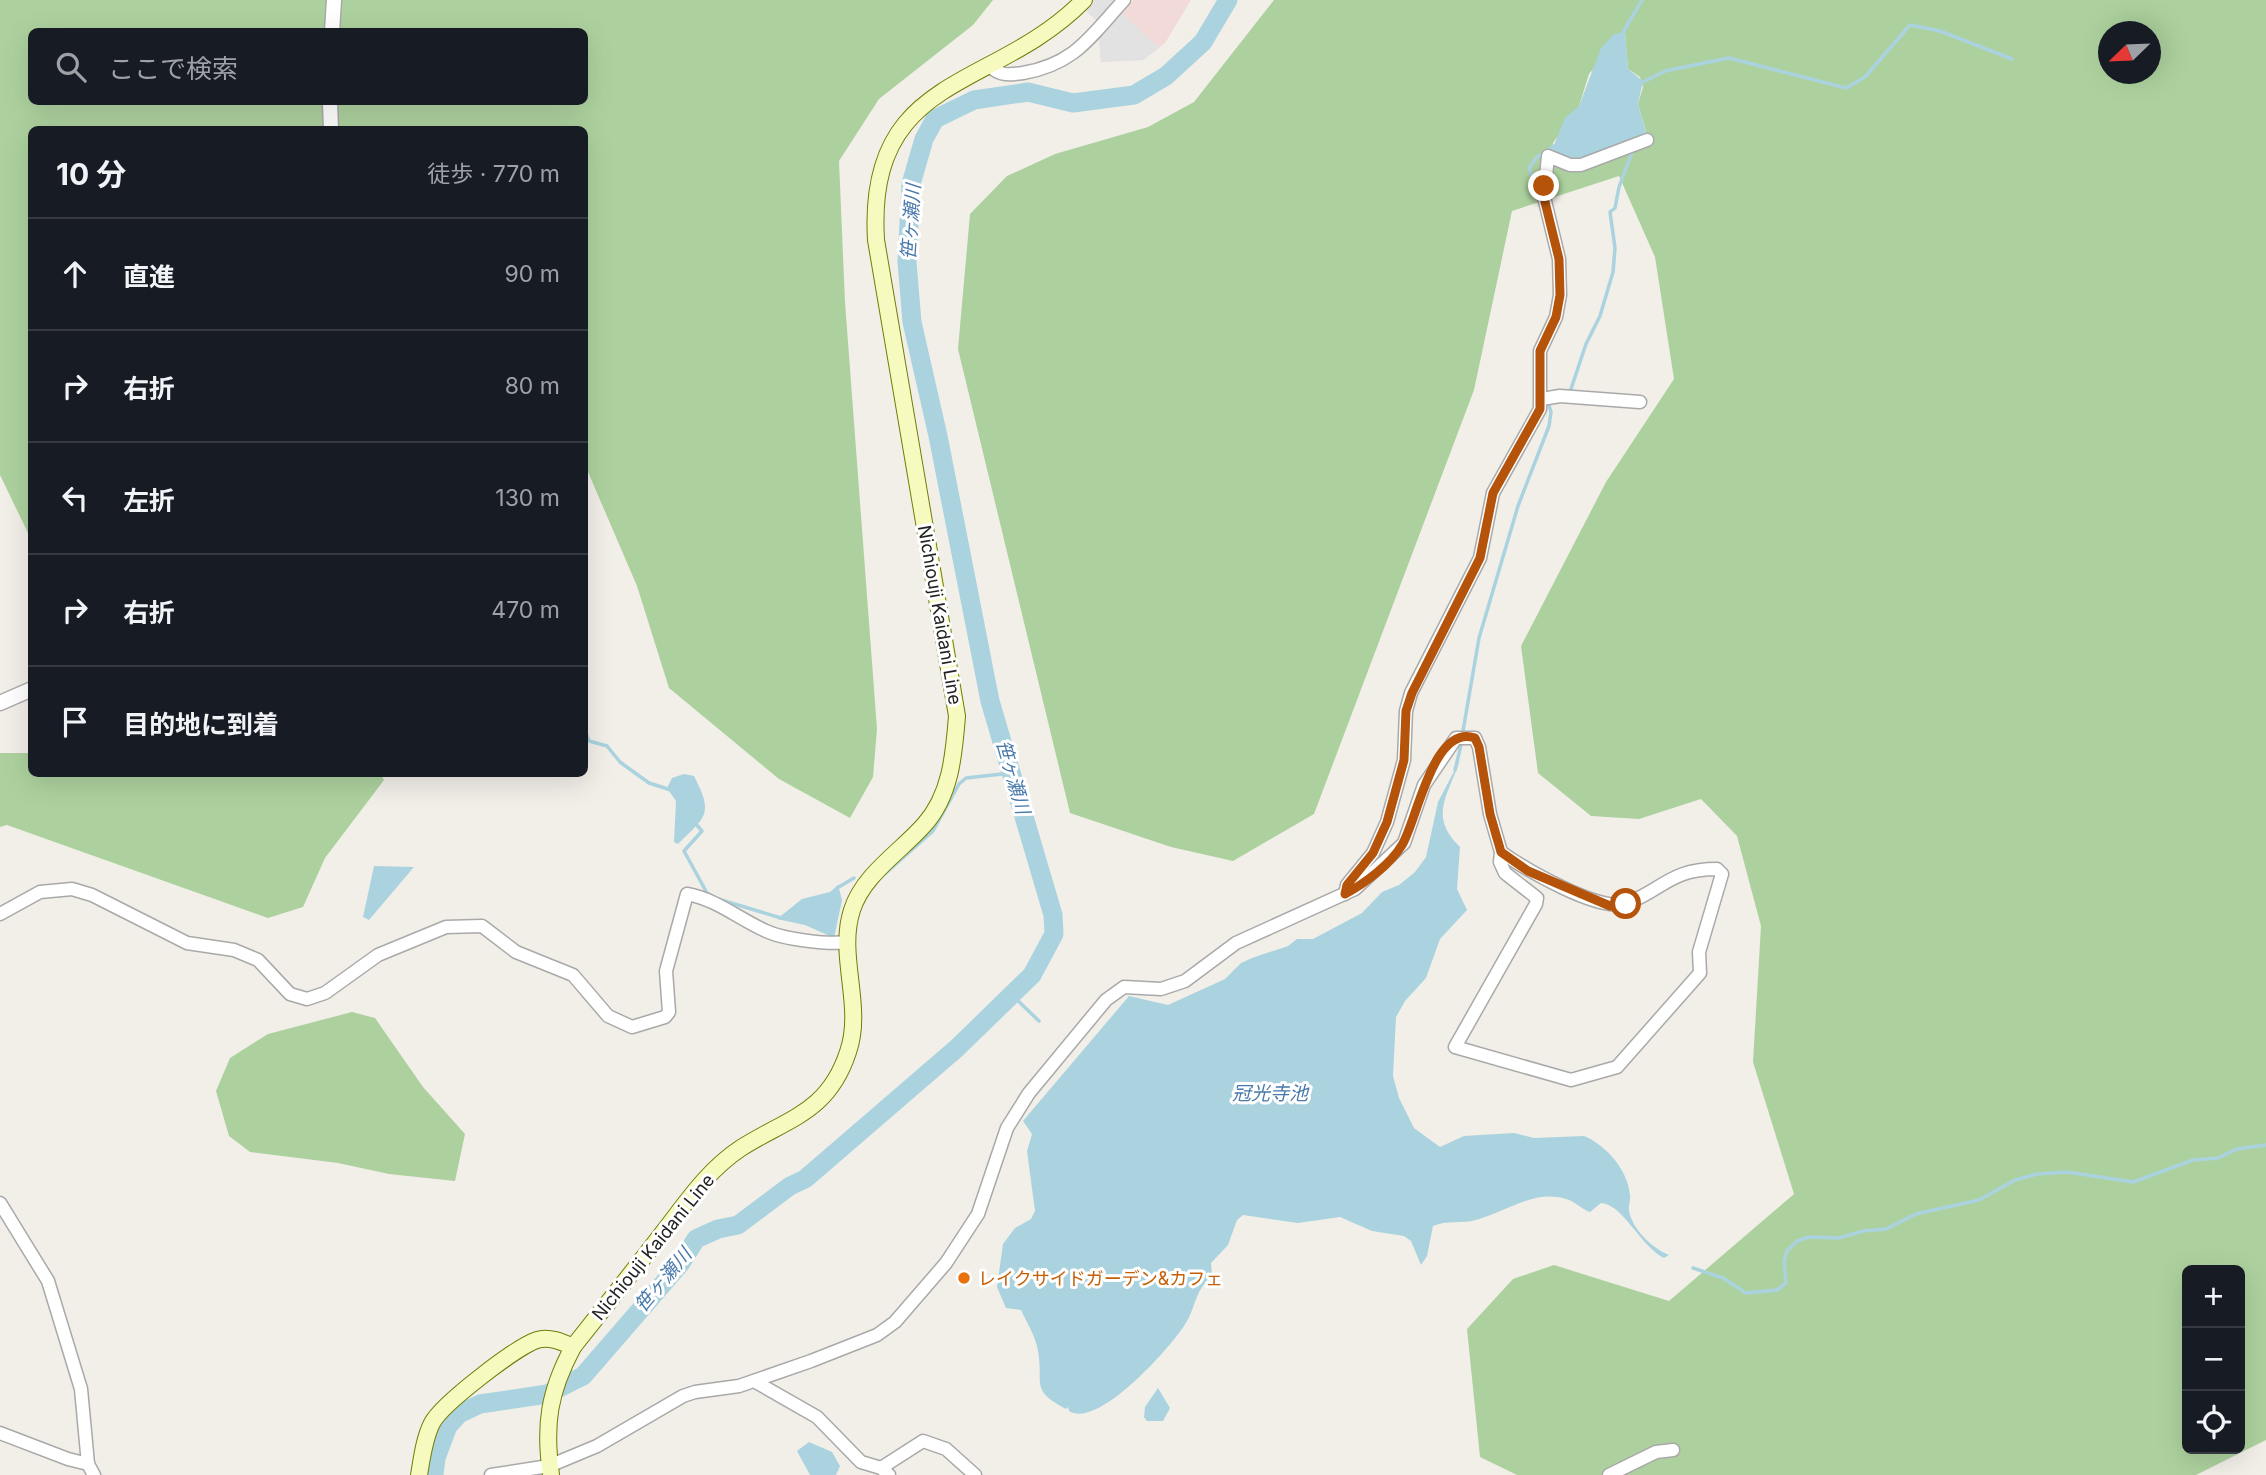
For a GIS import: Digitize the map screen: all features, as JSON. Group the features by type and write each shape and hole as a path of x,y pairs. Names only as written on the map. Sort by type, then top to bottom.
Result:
{"main road":[{"name":"Nichiouji Kaidani Line","path":"550,1471 547,1439 549,1408 557,1377 573,1347 710,1173 742,1148 806,1114 835,1080 848,1053 852,1036 847,942 852,909 866,883 926,823 949,779 957,716 876,240 874,205 890,146 923,103 1025,47 1054,28 1084,0"},
{"path":"419,1475 432,1423 439,1412 459,1394 535,1341 557,1340 573,1347"}],"street":[{"path":"332,28 334,0"},
{"path":"988,65 998,74 1007,75 1046,69 1064,61 1078,51 1124,0"},
{"path":"330,105 331,126"},
{"path":"1345,894 1347,885 1373,853 1387,822 1404,760 1406,711 1412,693 1480,558 1493,493 1517,453 1543,393 1540,351 1556,317 1560,295 1559,259 1544,197 1548,156 1570,165 1581,165 1647,140"},
{"path":"1543,393 1640,402"},
{"path":"0,703 28,691"},
{"path":"491,1475 550,1471 683,1396 754,1381 877,1335 915,1302 978,1214 1007,1128 1029,1093 1116,990 1133,986 1146,990 1161,989 1185,981 1230,947 1345,894 1384,864 1404,843 1424,785 1445,750 1456,738 1475,738 1479,747 1490,814 1501,852 1500,862 1505,873 1537,898 1455,1047 1572,1080 1617,1067 1700,973 1699,952 1722,874 1717,869 1684,872 1626,904 1610,906 1528,871 1501,852"},
{"path":"0,914 40,892 72,889 92,895 187,943 234,950 258,960 290,994 307,999 325,993 378,956 446,927 482,926 516,952 573,975 608,1016 632,1027 665,1017 669,1012 666,971 687,894 707,899 768,932 827,943 847,942"},
{"path":"0,1202 48,1281 81,1389 91,1469 0,1433"},
{"path":"754,1381 817,1417 861,1462 885,1472 923,1441 946,1450 975,1475"},
{"path":"1609,1475 1656,1452 1673,1450"}],"shaded area":[{"path":"1092,0 1119,0 1099,23 1084,9"},
{"path":"1134,0 1191,0 1165,43 1143,60 1101,62 1099,38"},
{"path":"1122,13 1159,48 1143,60 1101,62 1099,38"}],"green space":[{"path":"0,0 993,0 973,25 879,99 839,161 845,302 877,729 873,777 850,818 779,779 669,688 637,586 588,472 588,126 28,126 28,533 0,475"},
{"path":"1274,0 2266,0 2266,1440 2245,1450 2245,1265 2182,1265 2182,1454 2238,1454 2196,1475 1517,1475 1480,1457 1467,1329 1513,1279 1554,1265 1669,1301 1794,1194 1753,1062 1761,926 1737,836 1701,799 1639,819 1591,816 1538,773 1521,646 1606,482 1674,379 1655,257 1619,176 1512,211 1474,390 1314,814 1233,861 1171,847 1070,813 958,349 970,214 1007,176 1055,154 1148,127 1194,102","holes":["1625,33 1628,69 1640,77 1643,87 1638,104 1647,135 1580,158 1570,158 1552,150 1553,143 1579,106 1589,74"]},
{"path":"0,753 28,753 28,777 382,777 384,780 325,858 303,907 268,918 7,825 0,827"},
{"path":"352,1012 375,1018 423,1087 465,1134 455,1181 389,1174 338,1163 250,1152 229,1136 216,1091 230,1058 268,1034"}],"water":[{"path":"1625,32 1628,69 1643,81 1638,104 1647,136 1580,158 1570,158 1552,150 1565,118 1579,106 1601,48 1614,34"},
{"name":"冠光寺池","path":"1460,760 1446,795 1443,815 1450,836 1460,847 1457,889 1467,910 1440,939 1426,978 1405,1001 1396,1017 1393,1076 1399,1098 1414,1128 1440,1147 1464,1136 1514,1133 1534,1138 1584,1136 1592,1140 1608,1152 1625,1176 1630,1195 1629,1211 1639,1231 1656,1248 1669,1255 1664,1258 1655,1252 1617,1210 1609,1205 1601,1203 1590,1212 1569,1200 1554,1197 1531,1199 1476,1220 1433,1226 1427,1256 1421,1265 1411,1241 1404,1236 1372,1231 1340,1217 1298,1223 1243,1215 1237,1220 1228,1245 1211,1263 1212,1275 1201,1289 1184,1326 1148,1368 1097,1409 1082,1414 1069,1411 1068,1407 1066,1409 1054,1402 1042,1391 1038,1351 1021,1310 1006,1308 997,1287 1003,1244 1015,1228 1031,1219 1035,1211 1027,1151 1032,1134 1023,1121 1129,996 1168,1005 1225,979 1241,963 1288,946 1297,939 1313,939 1362,913 1382,892 1399,885 1415,872 1426,857 1438,802"},
{"path":"684,774 694,776 705,807 701,820 678,844 674,842 676,801 667,788 672,778"},
{"path":"374,866 414,867 369,920 363,917"},
{"path":"838,885 842,900 834,938 805,925 777,919 802,899 830,892"},
{"path":"1158,1388 1170,1408 1163,1421 1147,1421 1144,1417 1145,1407"},
{"path":"809,1442 832,1452 840,1466 836,1475 810,1475 797,1451"}],"waterway":[{"name":"笹ヶ瀬川","path":"434,1475 436,1458 448,1426 459,1414 480,1404 547,1394 583,1376 681,1263 696,1239 718,1229 738,1225 790,1186 805,1179 957,1048 1032,975 1054,934 1053,915 990,701 938,436 912,322 907,262 911,184 924,139 935,119 974,100 1028,92 1073,103 1134,95 1166,76 1203,42 1228,0"},
{"path":"1622,34 1642,0"},
{"path":"1639,84 1665,71 1729,58 1846,88 1865,77 1910,25 1940,31 2012,59"},
{"path":"1542,209 1529,168 1536,158 1554,146"},
{"path":"1567,392 1570,392 1586,344 1600,316 1613,272 1615,248 1610,212 1615,208 1619,187 1633,150"},
{"path":"1463,731 1479,638 1518,506 1549,426 1551,412 1548,402"},
{"path":"588,738 607,746 620,762 649,783 671,790"},
{"path":"1455,770 1462,741"},
{"path":"878,880 933,831 959,784 966,778 1011,773"},
{"path":"695,823 702,831 684,851 711,896"},
{"path":"837,888 854,878"},
{"path":"718,899 781,918"},
{"path":"1012,995 1039,1021"},
{"path":"1693,1268 1723,1278 1746,1293 1777,1290 1786,1283 1784,1261 1787,1251 1797,1241 1809,1237 1839,1238 1863,1231 1886,1229 1916,1214 1979,1200 2015,1180 2037,1174 2067,1172 2133,1182 2193,1160 2218,1158 2237,1149 2266,1145"}],"place":[{"name":"レイクサイドガーデン&カフェ","path":"964,1278"}],"route":[{"path":"1544,186 1545,202 1559,259 1560,295 1556,317 1540,351 1540,409 1493,493 1488,532 1480,558 1412,693 1406,711 1404,760 1387,822 1373,853 1347,885 1345,894 1355,889 1384,864 1404,843 1424,785 1451,741 1468,736 1475,738 1479,747 1490,814 1501,852 1528,871 1610,906 1626,904"}]}
